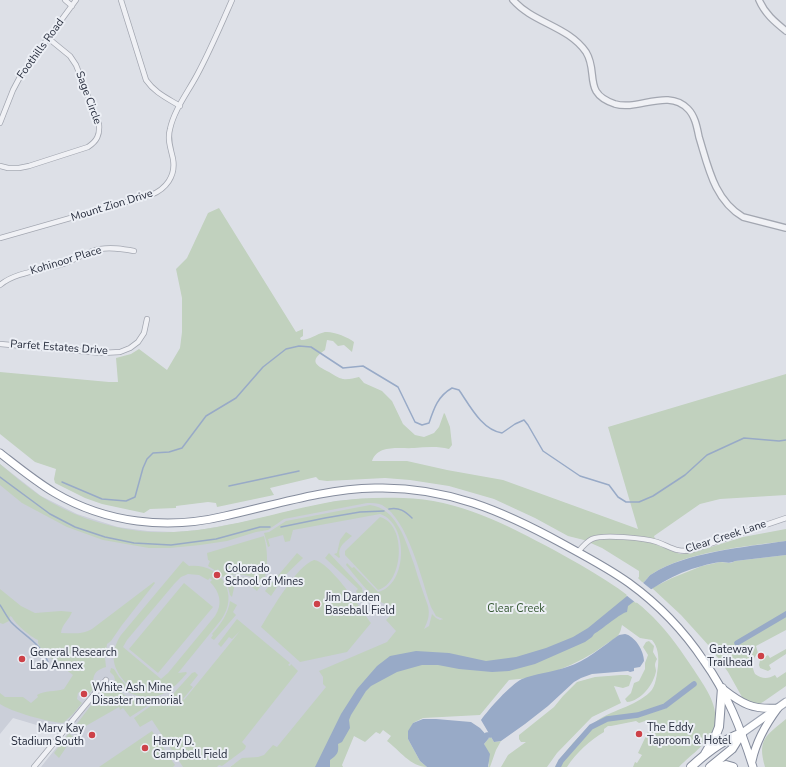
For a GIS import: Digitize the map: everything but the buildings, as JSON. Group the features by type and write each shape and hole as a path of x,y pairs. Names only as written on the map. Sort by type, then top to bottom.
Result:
{"highway":[{"path":"705,754 719,727 722,688"},
{"path":"691,767 705,754 728,738 742,733"},
{"path":"710,767 732,749 742,733"},
{"path":"720,767 732,767"}],"main road":[{"path":"0,452 34,480 65,498 93,510 132,520 158,523 192,522 223,517 311,495 362,488 403,489 449,496 487,506 525,523 578,552 624,580 659,608 696,650 722,688 742,733 752,765"},
{"path":"722,688 749,706 762,709 778,708"},
{"path":"742,733 786,702"},
{"path":"752,765 754,749 766,725 778,708"}],"street":[{"path":"65,0 72,6"},
{"name":"Foothills Road","path":"0,123 17,81 76,0"},
{"path":"121,0 146,80 158,94 180,106"},
{"name":"Mount Zion Drive","path":"0,238 151,195 161,190 168,183 173,173 174,165 169,145 169,130 172,121 208,54 232,0"},
{"path":"512,0 530,15 552,25 578,44 589,58 595,90 604,99 625,106 661,100 670,101 681,104 689,109 694,118 710,175 724,200 734,211 743,217 786,228"},
{"path":"759,0 770,17 786,31"},
{"name":"Sage Circle","path":"0,166 14,168 29,166 88,147 94,143 100,132 99,124 76,65 66,51 48,38"},
{"name":"Kohinoor Place","path":"0,286 4,282 20,275 66,263 67,261 99,249 122,249 134,251"},
{"name":"Parfet Estates Drive","path":"0,344 102,353 120,352 130,348 138,342 144,333 147,319"},
{"name":"Clear Creek Lane","path":"578,552 588,541 602,537 655,541 681,552 692,550 786,518"},
{"path":"34,767 106,680"}],"shaded area":[{"name":"Colorado School of Mines","path":"0,464 41,496 77,514 118,527 148,531 175,532 199,530 239,523 336,501 404,498 447,617 433,625 272,757 234,764 230,767 41,767 67,734 13,718 0,734"}],"green space":[{"path":"219,208 296,332 303,329 303,336 300,338 301,340 325,332 332,332 354,342 352,352 344,345 338,346 333,341 327,340 325,350 317,357 317,365 341,379 359,377 364,383 382,391 392,401 403,424 415,435 424,437 434,433 439,427 444,413 445,414 450,427 452,445 449,449 441,447 390,448 379,452 372,461 407,461 503,480 638,529 608,427 786,374 786,495 720,499 700,504 654,536 657,545 680,554 695,552 743,537 786,529 786,541 717,551 681,560 652,574 643,583 638,578 639,571 602,548 584,540 568,536 535,518 494,499 449,486 385,478 327,481 319,480 316,477 270,488 274,495 217,507 216,503 208,502 176,506 176,508 150,509 144,513 102,504 85,498 55,483 54,479 56,469 35,462 0,434 0,372 118,382 116,358 131,354 139,349 167,370 180,348 182,332 182,298 176,269 187,258 208,213"},
{"path":"0,464 39,495 74,514 100,523 139,531 189,531 238,523 336,501 370,498 423,499 463,508 482,515 518,531 606,580 630,597 653,617 685,656 706,689 714,709 715,723 713,730 705,742 679,767 633,767 635,762 637,763 642,755 638,753 652,723 648,720 639,723 636,721 608,726 604,729 604,732 579,752 567,767 555,767 563,755 594,723 644,697 654,687 657,676 658,662 658,652 656,646 652,640 640,638 622,625 620,633 615,638 571,665 535,677 509,680 480,715 423,718 413,723 408,739 420,761 427,767 410,761 387,741 391,736 383,730 380,734 376,732 365,742 354,736 342,765 343,767 230,767 242,758 258,757 264,755 273,745 277,747 326,687 323,684 323,677 319,671 387,642 396,631 386,620 395,611 390,605 384,604 372,595 346,565 347,563 352,568 354,567 378,592 388,587 395,578 399,567 401,554 400,541 396,529 389,520 380,514 293,530 290,541 285,542 283,535 268,539 270,546 268,547 264,533 269,532 286,521 370,505 379,507 394,519 408,546 428,606 428,618 424,629 429,626 432,614 440,620 443,619 436,616 431,607 407,537 391,512 382,505 367,503 284,519 268,530 227,541 170,548 149,548 103,540 67,527 22,503 0,485"},
{"path":"380,517 389,522 395,530 399,554 393,577 387,585 378,590 345,555 345,551"},
{"path":"346,532 352,536 341,548 339,558 334,554 337,553 340,540"},
{"path":"264,536 267,558 264,581 239,574 222,577 218,573 218,569 216,571 208,566 210,561 208,560 207,553"},
{"path":"297,553 303,558 278,582 279,584 271,596 265,591"},
{"path":"329,553 362,588 363,593 358,595 356,591 358,589 325,558"},
{"path":"786,555 786,630 756,646 758,653 753,660 753,665 755,674 763,678 775,675 777,678 786,672 786,686 757,705 747,702 742,697 728,672 710,647 681,615 652,588 702,566 720,562 731,563 735,561"},
{"name":"Jim Darden Baseball Field","path":"314,560 320,562 328,568 353,598 371,623 347,652 300,662 261,627 292,579 300,570"},
{"path":"183,561 189,566 200,566 210,570 218,575 224,582 228,591 229,600 221,620 178,673 187,673 171,689 163,694 154,697 145,697 126,691 116,684 114,676 110,672 111,668 114,669 126,685 127,684 118,673 114,661 115,648 121,635","holes":["188,574 199,575 208,580 210,578 212,580 210,582 218,594 220,603 219,607 215,616 168,673 161,679 123,647 127,640 181,577"]},
{"path":"234,576 262,584 257,591 236,579 232,597 228,587 230,587 224,580"},
{"path":"154,582 155,583 111,641 107,644 105,658 106,667 95,673 93,681 96,681 96,686 89,694 82,691 78,693 77,699 82,703 63,723 30,716 0,704 0,693 5,697 23,697 31,703 40,693 64,689 73,675 46,654 38,640 16,623 12,617 10,616 9,621 3,624 0,623 0,589 21,606 35,613 61,611 72,612 61,633 76,633 92,629"},
{"path":"184,583 213,607 158,673 129,649"},
{"path":"230,601 237,605 233,612 236,615 214,640 211,638 213,635 212,634 224,619"},
{"path":"237,619 290,663 288,665 290,666 291,664 298,671 242,742 246,746 245,749 222,766 183,767 152,720 140,727 134,718 152,705 157,705 157,700 173,694 192,673 195,672 198,675 190,685 193,687 183,699 184,700 240,631 232,639 229,637 221,647 218,644"},
{"path":"649,641 654,646 653,652 657,659 655,664 655,676 650,686 642,695 637,699 627,702 625,699 631,693 634,683 639,681 645,669 645,663 648,655 643,647 646,642"},
{"path":"786,649 786,654 769,665 771,669 768,671 760,668 760,660 768,655 770,658"},
{"path":"628,675 632,677 629,686 623,688 614,686 621,703 592,717 557,753 547,767 501,767 508,755 526,742 521,742 519,735 554,707 577,682 595,677"},
{"path":"116,689 126,696 125,699 129,701 131,698 143,701 152,701 152,703 130,717 123,708 120,710 119,707 84,727 82,726 77,732 73,729 101,692"},
{"path":"786,719 786,767 765,767 762,750 765,739 768,734"},
{"name":"Harry D. Campbell Field","path":"152,731 175,765 173,767 99,767"},
{"path":"69,733 73,737 59,758 54,753"},
{"path":"491,737 494,742 501,741 490,767 488,767 489,765 484,744"}],"water":[{"name":"Clear Creek","path":"786,541 786,555 735,561 730,563 720,562 692,569 672,577 636,600 628,606 627,612 616,618 585,642 535,664 509,671 492,672 459,669 438,665 422,665 397,672 371,686 366,691 351,715 349,720 350,728 342,742 338,744 337,754 330,760 330,767 315,767 341,714 357,689 377,666 390,656 416,651 449,653 486,661 516,657 546,648 573,637 588,628 651,575 682,560 735,548"},
{"path":"619,635 629,635 641,649 644,661 640,667 634,668 634,671 630,672 592,674 581,678 574,682 548,706 525,724 501,741 494,742 481,720 512,686 527,677 562,669 581,661"},
{"path":"423,719 471,722 480,728 489,738 484,744 490,754 488,767 427,767 420,761 408,739 408,731 413,723"}],"pier":[{"path":"642,582 652,590 636,603 626,595"}],"waterway":[{"path":"62,482 102,499 126,501 135,497 143,468 147,459 153,453 169,452 182,448 206,416 236,398 263,367 286,349 299,346 311,347 343,368 363,366 398,387 415,422 422,425 429,423 435,407 440,399 452,388 459,390 477,416 488,427 495,431 502,433 524,420 543,451 580,476 609,485 618,497 626,502 639,502 653,496 685,475 707,455 744,438 779,441 786,440"},
{"path":"229,486 299,471"},
{"path":"0,477 50,514 75,527 105,537 134,543 171,545 216,539 260,527 270,527"},
{"path":"389,509 402,510 412,518"},
{"path":"281,527 360,512 384,511"},
{"path":"0,605 11,622 36,644 45,655 48,662"},
{"path":"737,643 786,614"},
{"path":"558,767 561,761 591,727 607,719 638,715 665,706 694,684"}],"place":[{"name":"Colorado School of Mines","path":"217,575"},
{"name":"Jim Darden Baseball Field","path":"317,604"},
{"name":"Gateway Trailhead","path":"761,656"},
{"name":"General Research Lab Annex","path":"22,659"},
{"name":"White Ash Mine Disaster memorial","path":"84,694"},
{"name":"The Eddy Taproom & Hotel","path":"639,734"},
{"name":"Marv Kay Stadium South","path":"92,735"},
{"name":"Harry D. Campbell Field","path":"145,748"}]}
